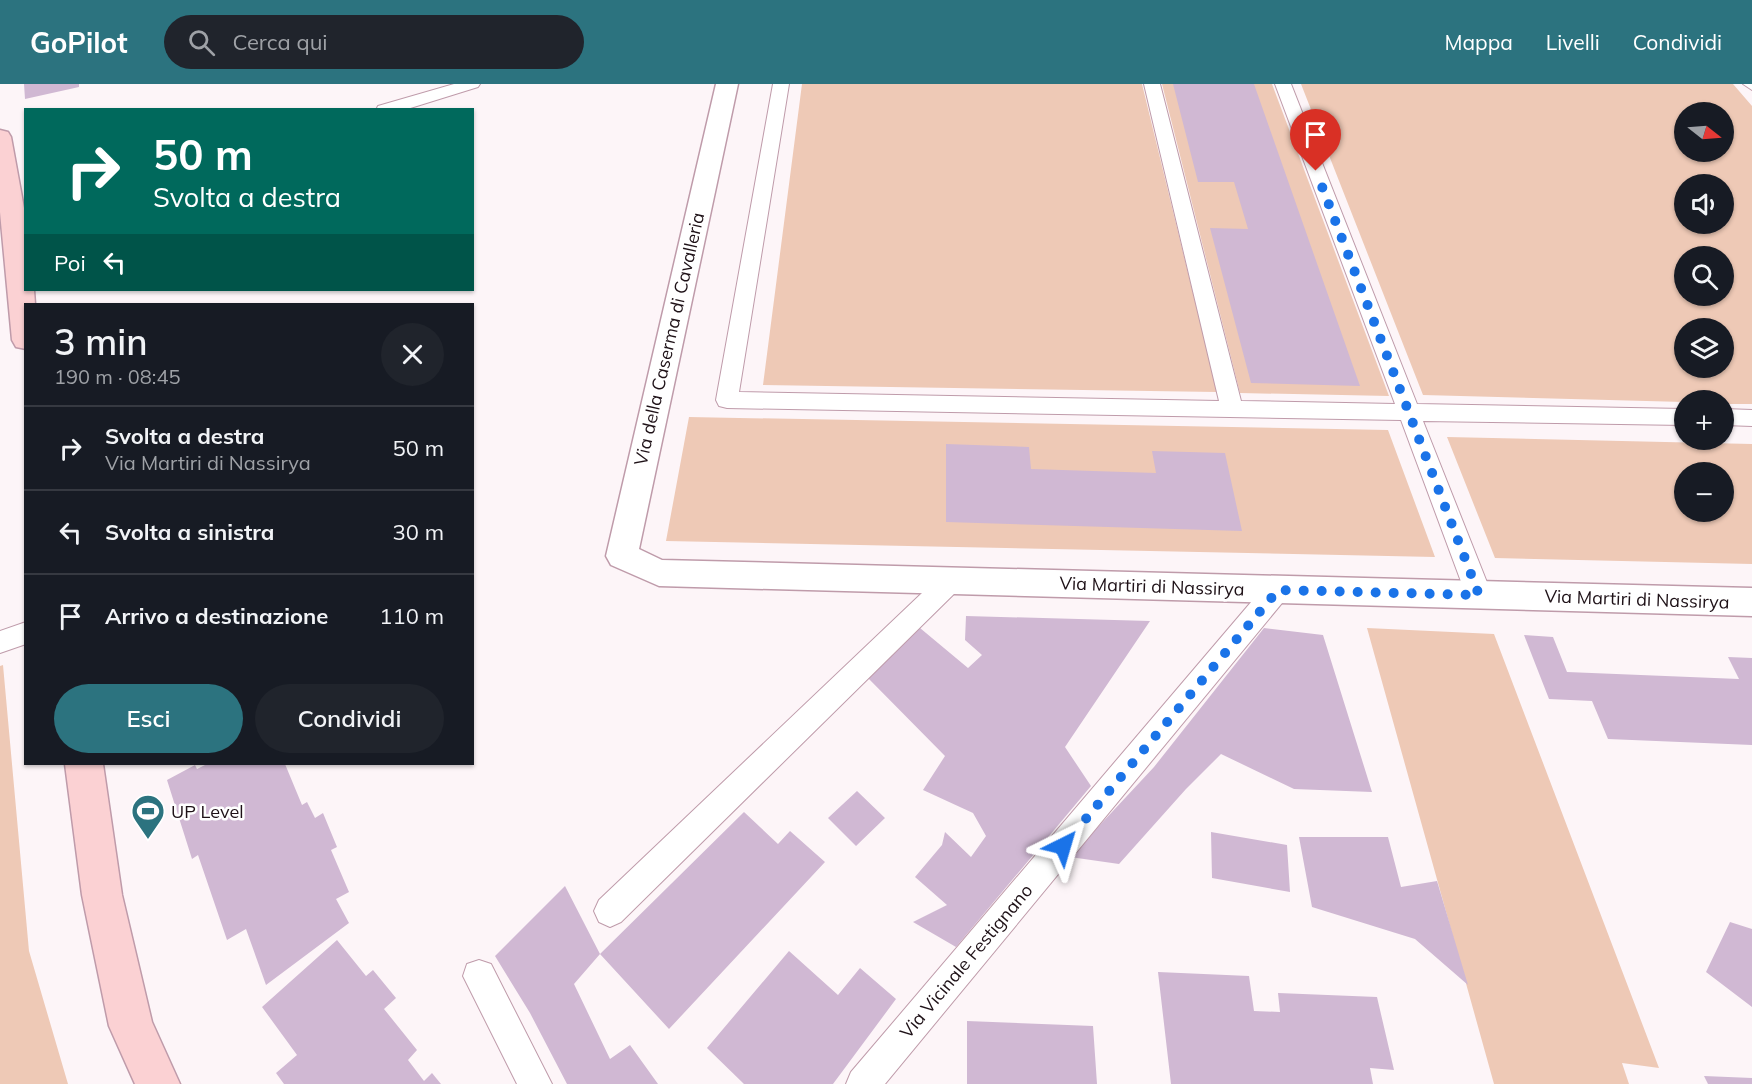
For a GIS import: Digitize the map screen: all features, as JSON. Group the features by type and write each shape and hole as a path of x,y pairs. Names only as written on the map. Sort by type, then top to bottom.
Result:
{"street":[{"name":"Via della Caserma di Cavalleria","path":"659,573 622,556 644,449 728,84"},
{"path":"0,137 12,208 24,321"},
{"name":"Via Martiri di Nassirya","path":"659,573 1752,602"},
{"path":"84,765 102,895 131,1026 158,1084"}],"lane":[{"path":"391,108 472,84"},
{"path":"781,84 727,400 1674,417"},
{"path":"1152,84 1232,408"},
{"path":"1283,84 1479,595"},
{"path":"1734,417 1752,418"},
{"path":"610,911 951,581"},
{"name":"Via Vicinale Festignano","path":"863,1084 1278,590"},
{"path":"0,642 24,634"},
{"path":"479,976 535,1084"}],"shaded area":[{"path":"802,84 1142,84 1217,392 763,385"},
{"path":"1162,84 1272,84 1389,396 1240,393"},
{"path":"1301,84 1733,84 1752,106 1752,404 1734,404 1734,390 1674,390 1674,402 1423,395"},
{"path":"689,417 1388,430 1435,557 666,541"},
{"path":"1447,437 1674,442 1674,450 1734,450 1734,444 1752,444 1752,564 1495,558"},
{"path":"1367,628 1494,634 1659,1068 1622,1063 1629,1084 1494,1084"},
{"path":"3,665 29,951 68,1084 0,1084 0,666"}],"building":[{"path":"24,84 79,84 79,87 25,99"},
{"path":"1173,84 1254,84 1360,386 1251,383 1210,228 1248,229 1234,182 1198,182"},
{"path":"946,444 1029,447 1031,469 1156,473 1152,451 1225,453 1242,531 946,522"},
{"path":"966,616 1150,621 1065,747 1091,786 956,947 913,922 947,905 915,877 942,845 945,832 971,857 986,836 973,813 923,790 945,756 867,677 920,628 968,668 982,655 965,640"},
{"path":"1264,628 1323,635 1372,792 1294,789 1221,754 1186,789 1119,864 1070,857 1154,767"},
{"path":"1524,635 1553,637 1567,672 1739,679 1728,657 1752,658 1752,745 1608,739 1592,701 1549,699"},
{"path":"195,765 197,769 205,765 285,765 302,805 307,802 315,818 323,813 337,847 331,850 349,892 336,899 349,923 266,985 246,929 227,940 198,855 192,859 167,780"},
{"path":"857,791 885,818 856,846 828,818"},
{"path":"744,812 778,844 790,831 825,862 669,1029 600,954"},
{"path":"1211,832 1287,845 1290,892 1212,878"},
{"path":"1299,837 1388,837 1401,887 1437,881 1468,985 1415,939 1312,907"},
{"path":"565,886 600,954 574,984 610,1059 630,1045 658,1084 567,1084 530,1013 495,956"},
{"path":"1730,922 1752,929 1752,1007 1706,972"},
{"path":"337,940 366,976 373,970 396,998 384,1009 417,1050 408,1060 424,1081 432,1073 441,1084 284,1084 276,1073 297,1055 262,1007"},
{"path":"789,951 838,995 860,968 896,999 833,1084 744,1084 707,1048"},
{"path":"1158,972 1249,976 1254,1011 1280,1012 1278,993 1377,997 1394,1070 1370,1068 1373,1084 1171,1084"},
{"path":"967,1021 1093,1026 1097,1084 967,1084"},
{"path":"1704,1076 1752,1078 1752,1084 1708,1084"}],"place":[{"name":"UP Level","path":"148,840"}],"route":[{"path":"1063,846 1278,590 1479,595 1316,171"}]}
